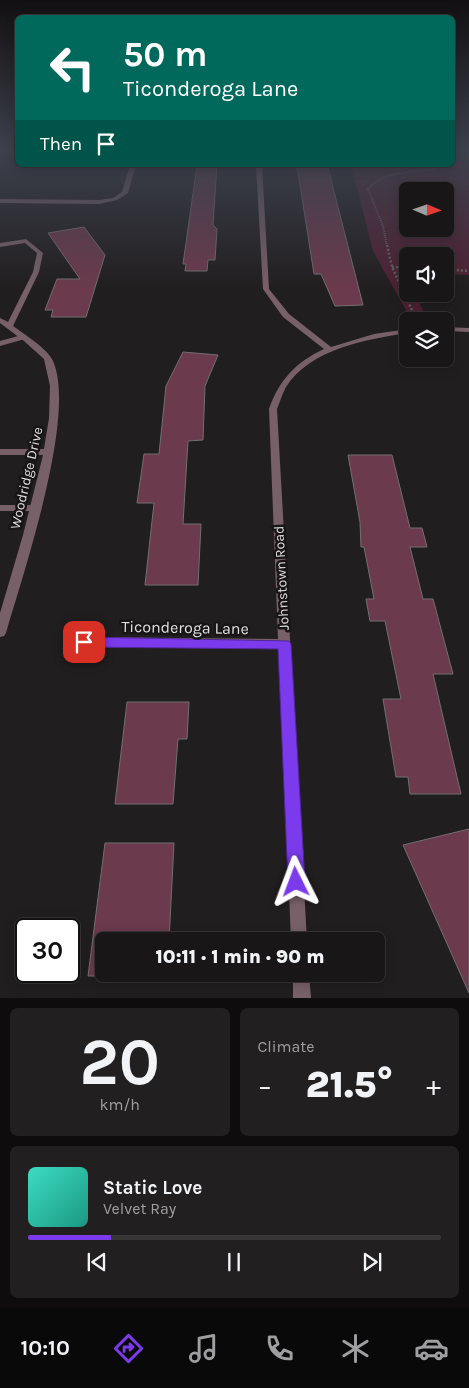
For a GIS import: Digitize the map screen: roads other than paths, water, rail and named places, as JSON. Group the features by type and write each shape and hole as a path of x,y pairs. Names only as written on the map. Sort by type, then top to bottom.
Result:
{"street":[{"path":"0,201 99,202 119,197"},
{"path":"262,197 266,289 275,305 291,322 329,349"},
{"path":"0,245 26,241 40,254 36,272 10,325"},
{"name":"Woodridge Drive","path":"0,320 10,325 49,360 55,393 53,430 48,452 35,508 0,633"},
{"path":"454,329 469,330"},
{"name":"Johnstown Road","path":"299,932 273,409 283,385 296,371 329,349 355,340 399,333"},
{"path":"0,344 22,337"},
{"path":"0,452 48,452"},
{"path":"0,508 35,508"},
{"name":"Ticonderoga Lane","path":"84,642 284,644"},
{"path":"301,982 302,998"}]}
